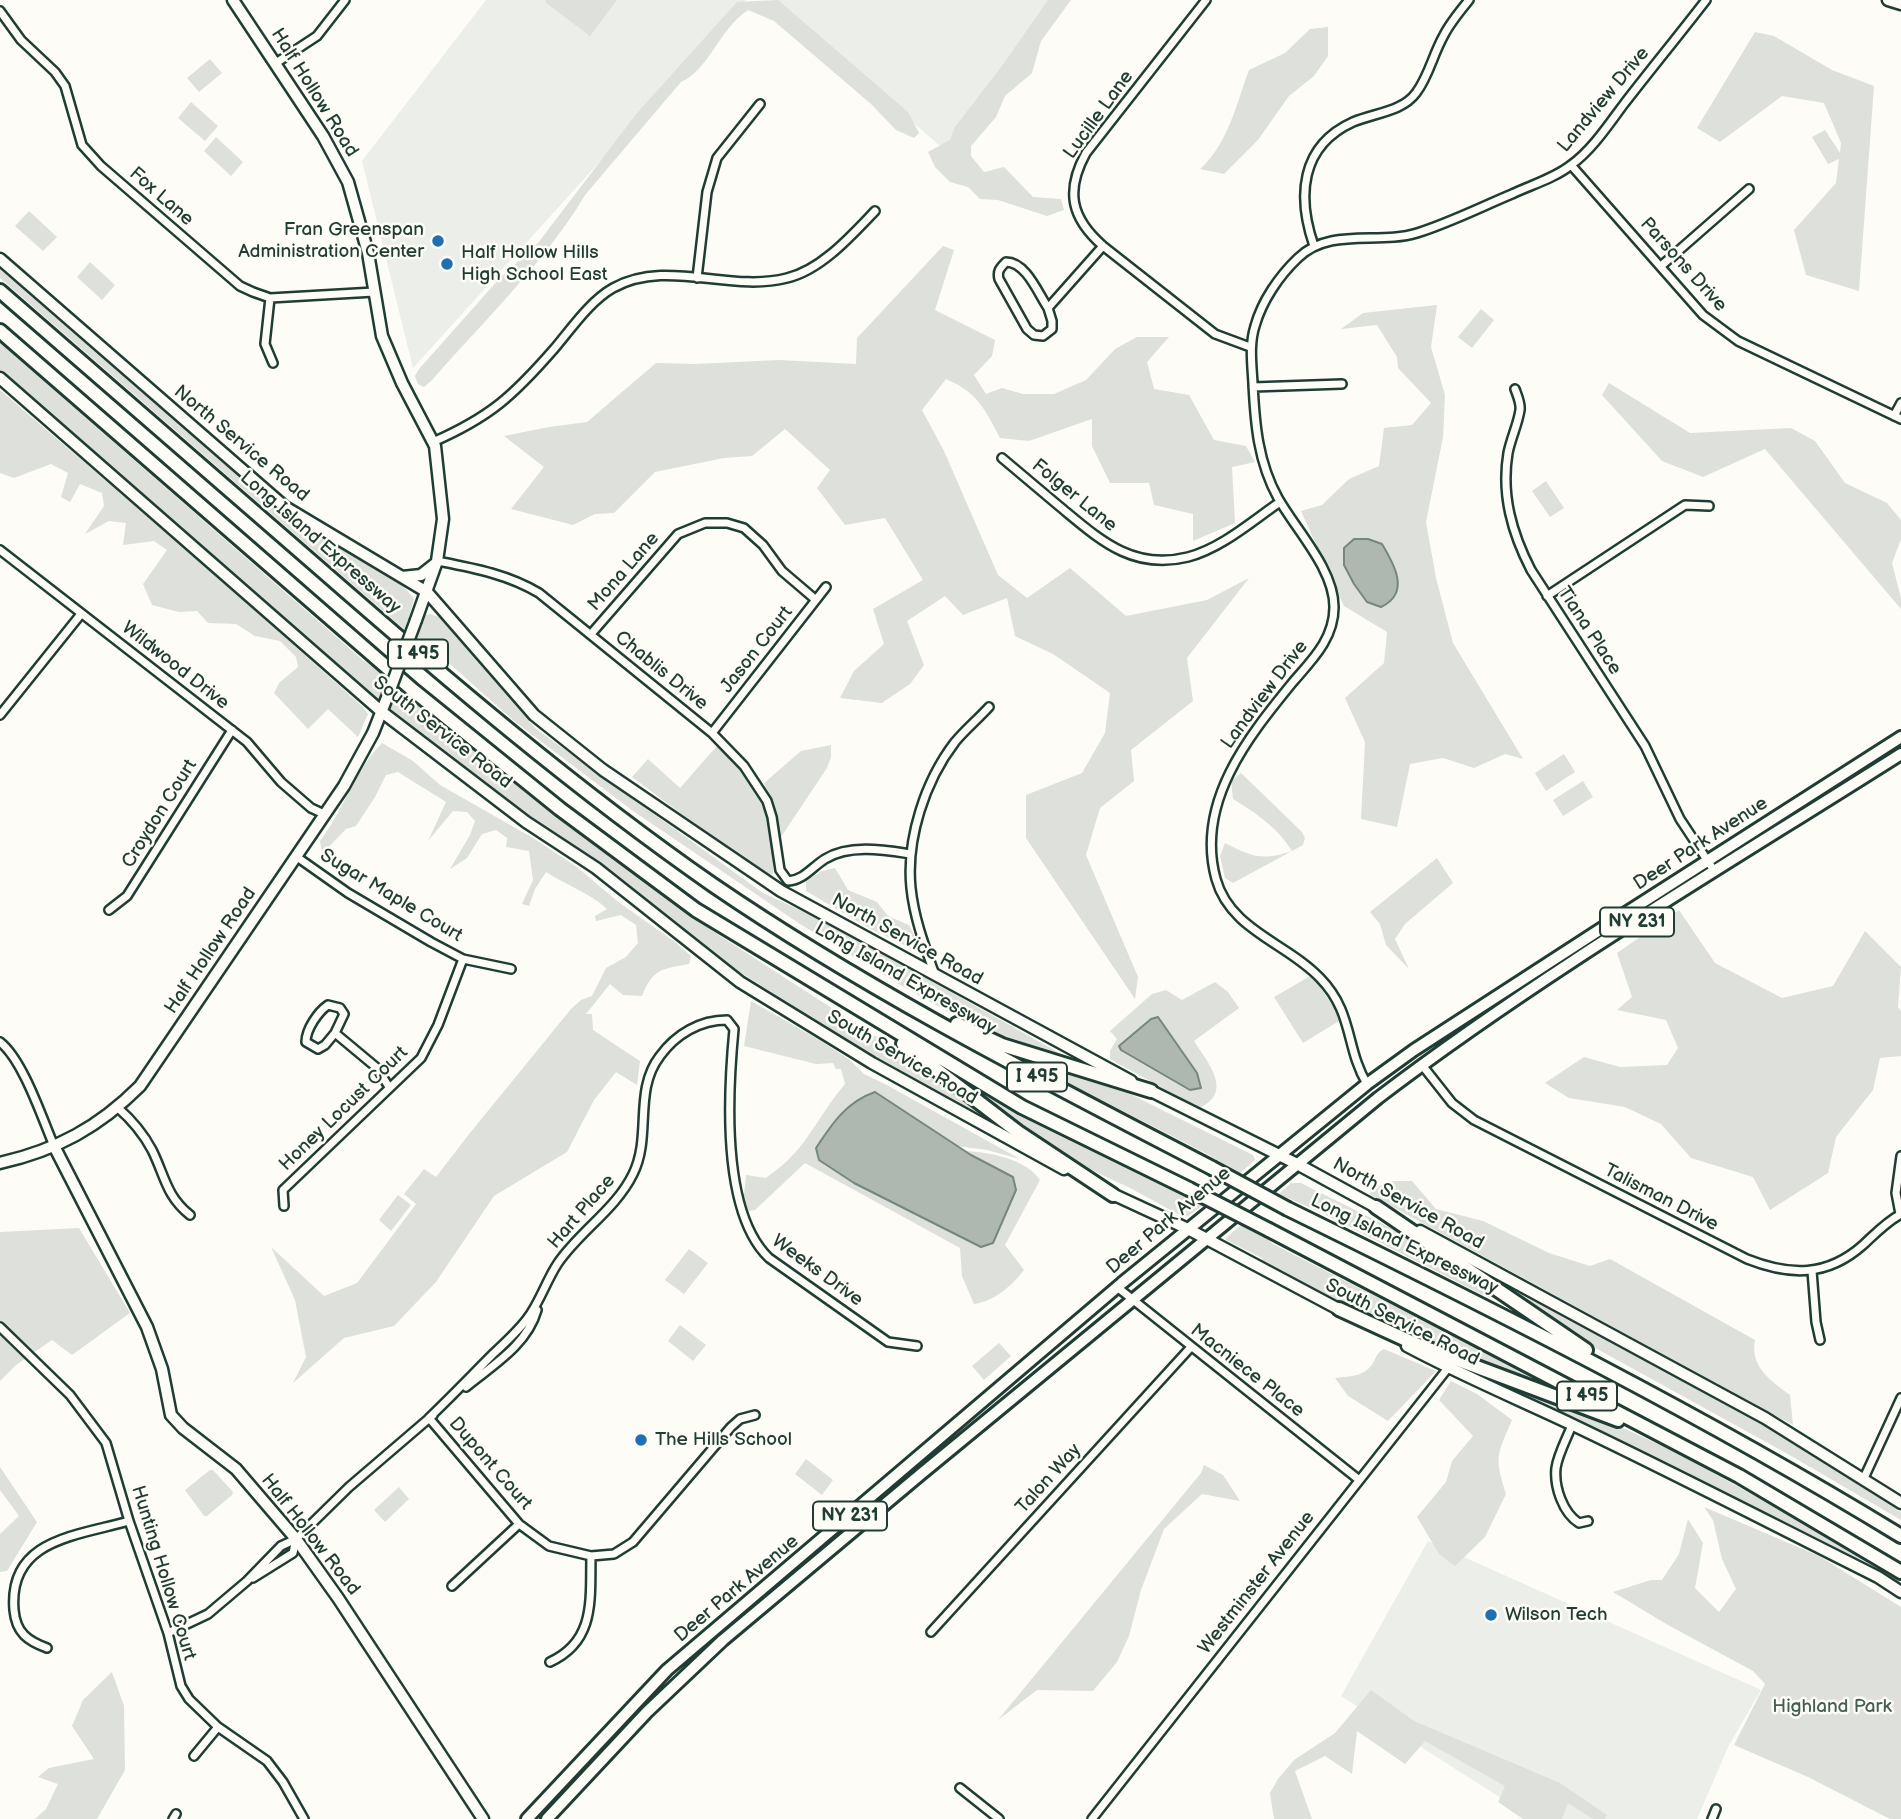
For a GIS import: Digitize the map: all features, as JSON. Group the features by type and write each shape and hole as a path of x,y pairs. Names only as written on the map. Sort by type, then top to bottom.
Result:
{"highway":[{"name":"Long Island Expressway","path":"0,290 434,667 540,754 713,885 865,982 1040,1078 1288,1209 1604,1367 1835,1495 1901,1536"},
{"name":"I 495","path":"0,331 414,691 560,809 696,910 1022,1107 1269,1230 1739,1476 1901,1572"},
{"path":"865,982 1002,1045 1151,1091"},
{"path":"882,1024 906,1047 1018,1132 1113,1195"},
{"path":"1376,1207 1582,1347 1604,1367"},
{"path":"1339,1310 1413,1343 1597,1411 1739,1476"}],"main road":[{"name":"Half Hollow Road","path":"233,0 323,136 348,182 368,253 383,337 402,383 433,442 443,519 437,561 382,712 344,786 140,1086 117,1107 78,1135 54,1146 147,1327 162,1369 171,1415 183,1428 236,1469 296,1539 338,1598 483,1819"},
{"path":"1888,0 1901,4"},
{"name":"North Service Road","path":"0,259 285,507 427,592 534,715 603,770 781,891 1151,1091 1299,1165 1765,1418 1901,1503"},
{"name":"South Service Road","path":"0,378 382,712 526,822 596,868 740,982 950,1107 1113,1195 1188,1229 1448,1368 1572,1425 1878,1577 1901,1592"},
{"path":"401,577 421,575 437,561"},
{"name":"Deer Park Avenue","path":"527,1819 667,1670 1117,1287 1278,1154 1414,1050 1901,737"},
{"name":"Deer Park Avenue","path":"547,1819 647,1712 723,1640 1378,1098 1553,976 1901,754"},
{"path":"0,1163 54,1146"},
{"path":"765,1588 773,1598"}],"street":[{"path":"276,63 317,36 345,0"},
{"name":"Lucille Lane","path":"1206,0 1086,153 1077,169 1073,185 1074,203 1089,233 1103,246 1215,334 1250,347"},
{"path":"1314,246 1307,226 1303,190 1313,158 1324,144 1353,122 1404,104 1415,94 1425,79 1444,34 1469,0"},
{"name":"Landview Drive","path":"1367,1084 1360,1073 1343,1012 1334,995 1306,965 1261,935 1232,910 1222,895 1214,867 1212,834 1215,811 1229,770 1251,733 1321,649 1331,630 1334,613 1334,596 1326,576 1280,502 1262,460 1255,430 1250,347 1259,314 1270,293 1298,258 1314,246 1344,239 1388,239 1415,234 1468,213 1571,165 1613,119 1706,0"},
{"name":"Fox Lane","path":"0,11 21,40 55,72 65,86 82,145 101,166 240,286 270,298 374,292"},
{"path":"697,278 707,192 717,158 760,104"},
{"name":"Parsons Drive","path":"1571,165 1703,315 1738,341 1898,418"},
{"path":"1661,266 1749,189"},
{"path":"433,442 469,426 497,407 612,289 650,276 751,283 788,278 820,262 875,211"},
{"path":"1048,308 1103,246"},
{"path":"1006,262 1015,262 1022,268 1048,308 1052,328 1043,336 1034,335 1027,329 999,279 1000,267 1006,262"},
{"path":"270,298 265,344 273,363"},
{"path":"1253,387 1342,384"},
{"name":"Tiana Place","path":"1515,389 1521,408 1508,455 1506,484 1518,545 1547,596 1645,746 1680,819 1715,872"},
{"path":"1898,418 1901,403"},
{"name":"Folger Lane","path":"1002,457 1100,541 1127,554 1151,559 1188,556 1212,547 1280,502"},
{"path":"1547,596 1685,505 1709,506"},
{"name":"Mona Lane","path":"591,634 678,534 705,523 727,523 744,528 763,545 782,571 816,600"},
{"name":"Wildwood Drive","path":"0,550 247,742 281,782 311,808 324,814"},
{"name":"Chablis Drive","path":"437,561 494,573 519,581 539,593 712,733 744,765 767,801 780,870 788,881 796,880 826,858 846,852 867,849 911,854"},
{"name":"Jason Court","path":"712,733 827,587"},
{"path":"0,715 81,614"},
{"path":"935,976 915,914 910,872 911,854 921,809 931,781 956,741 989,707"},
{"name":"Croydon Court","path":"109,910 127,896 232,730"},
{"name":"Sugar Maple Court","path":"297,856 358,898 463,958 511,969"},
{"name":"Honey Locust Court","path":"284,1206 283,1190 421,1058 429,1045 463,958"},
{"path":"328,1005 340,1008 344,1014 335,1033 318,1049 306,1042 306,1034 328,1005"},
{"name":"Hart Place","path":"296,1539 349,1487 429,1418 516,1331 539,1303 558,1263 620,1195 634,1172 643,1131 644,1092 657,1059 669,1043 696,1026 712,1020 727,1020"},
{"name":"Weeks Drive","path":"727,1020 734,1029 730,1096 736,1182 748,1231 756,1246 888,1342 917,1346"},
{"path":"335,1033 377,1068 389,1087"},
{"path":"0,1042 18,1064 54,1146"},
{"name":"Talisman Drive","path":"1422,1065 1452,1103 1474,1120 1747,1259 1787,1272 1812,1271 1847,1257 1886,1223 1901,1214"},
{"path":"117,1107 142,1134 152,1151 168,1193 190,1216"},
{"path":"1901,1156 1896,1193 1901,1214"},
{"path":"1812,1271 1820,1340"},
{"name":"Macniece Place","path":"1117,1287 1358,1479"},
{"name":"Hunting Hollow Court","path":"0,1327 70,1395 106,1443 129,1521 168,1633 181,1686 189,1699 218,1727 267,1761 283,1782 304,1819"},
{"name":"Talon Way","path":"931,1632 1191,1347"},
{"name":"Westminster Avenue","path":"1092,1819 1448,1368"},
{"path":"1864,1478 1900,1401"},
{"name":"Dupont Court","path":"429,1418 519,1524 549,1546 591,1556 614,1554 633,1542 731,1427 740,1419 755,1415"},
{"path":"1572,1425 1556,1468 1558,1486 1571,1518 1579,1524 1588,1521"},
{"path":"47,1648 28,1641 15,1620 15,1581 24,1563 37,1550 52,1543 129,1521"},
{"path":"452,1586 519,1524"},
{"path":"247,1581 293,1553 296,1539"},
{"path":"168,1633 208,1614 247,1581 281,1546 296,1539"},
{"path":"550,1662 577,1644 590,1614 591,1556"},
{"path":"194,1756 218,1727"},
{"path":"960,1788 999,1819"},
{"path":"1712,1819 1716,1809"}],"shaded area":[{"name":"Half Hollow Hills High School East","path":"486,0 746,0 413,368 362,161"},
{"path":"772,0 1065,0 947,152"},
{"path":"1354,539 1368,539 1382,544 1395,569 1398,586 1390,601 1381,607 1367,602 1344,565 1344,548"},
{"path":"1158,1017 1197,1073 1201,1088 1190,1090 1121,1050 1119,1046 1151,1019"},
{"path":"875,1092 971,1155 1013,1177 1016,1190 993,1243 981,1247 854,1183 819,1160 816,1148 834,1122 856,1102"},
{"name":"Wilson Tech","path":"1428,1541 1761,1690 1729,1745 1697,1819 1534,1819 1341,1696"}],"green space":[{"path":"617,0 590,36 545,2"},
{"path":"778,0 908,112 919,133 914,138 896,130 871,104 774,21 748,10 730,27 699,69 681,82 585,195 552,243 513,291 432,380 424,387 418,384 415,376 419,369 500,278 538,243 637,113 737,2"},
{"path":"1048,0 1071,0 1041,41 1032,73 1005,96 996,117 971,146 971,156 984,172 1004,167 1033,197 1061,199 1064,210 1047,216 998,200 980,199 968,187 950,182 935,167 928,152 950,140 955,127"},
{"path":"1328,27 1328,56 1314,76 1289,96 1258,140 1224,174 1200,169 1218,148 1224,136 1249,70 1285,53 1310,29"},
{"path":"1755,32 1774,36 1832,70 1874,86 1859,291 1806,275 1794,230 1836,183 1839,159 1828,164 1812,137 1825,130 1840,153 1841,143 1824,103 1782,96 1720,142 1697,128"},
{"path":"210,59 222,73 199,92 187,78"},
{"path":"191,102 218,126 205,141 178,118"},
{"path":"216,137 243,162 231,176 204,151"},
{"path":"29,211 57,237 43,251 15,226"},
{"path":"943,246 954,250 935,310 995,340 992,356 974,375 986,394 1002,388 1023,394 1054,394 1086,380 1115,349 1137,337 1169,337 1147,362 1154,389 1189,395 1214,440 1246,446 1255,462 1232,467 1235,523 1193,541 1193,514 1154,505 1149,483 1110,483 1092,446 1092,419 1029,441 1000,438 979,402 957,384 946,379 922,410 944,451 998,575 1027,598 1070,568 1126,616 1207,600 1249,578 1187,658 1193,701 1131,750 1134,781 1100,808 1086,855 1138,977 1135,999 1026,838 1026,795 1082,773 1105,733 1110,693 1053,654 1015,636 1007,598 963,615 945,596 907,621 924,665 910,684 882,703 840,698 854,671 884,644 873,609 923,580 885,518 845,525 817,488 830,470 785,429 752,456 724,458 655,472 614,513 595,514 573,525 511,509 544,467 504,436 587,422 656,363 779,360 856,364 857,338"},
{"path":"90,262 115,285 102,300 77,277"},
{"path":"0,266 277,509 372,564 405,588 414,599 405,630 0,278"},
{"path":"1437,305 1431,347 1445,395 1443,437 1426,522 1436,578 1453,643 1523,759 1505,754 1474,768 1443,758 1410,764 1397,827 1361,819 1365,742 1345,698 1384,663 1387,632 1344,606 1301,511 1322,505 1349,479 1379,466 1384,428 1412,425 1431,403 1398,368 1397,357 1377,325 1341,329 1363,313"},
{"path":"1481,309 1494,320 1472,348 1458,337"},
{"path":"0,343 364,661 388,676 382,696 373,697 0,371"},
{"path":"1609,383 1690,433 1791,428 1815,441 1845,483 1887,503 1901,520 1901,539 1892,563 1901,598 1901,609 1765,449 1703,477 1662,461 1602,395"},
{"path":"0,390 197,559 363,707 368,714 358,737 328,709 308,729 274,693 279,683 298,667 296,657 280,641 255,636 236,624 208,623 197,611 179,612 152,605 143,584 167,550 154,541 123,545 126,523 109,521 85,534 104,506 102,493 80,484 70,502 61,497 68,473 51,464 14,478 0,473"},
{"path":"1546,481 1564,508 1550,517 1532,491"},
{"path":"425,615 439,617 535,728 763,893 826,922 1086,1068 988,1034 902,986 800,924 633,811 514,721 432,648 415,639"},
{"path":"398,684 406,694 556,816 643,881 714,932 906,1056 1020,1139 853,1043 730,966 577,848 468,775 393,714 390,707"},
{"path":"382,743 413,761 440,785 533,838 577,867 617,901 691,956 689,964 665,969 654,975 642,996 623,995 610,984 586,1014 592,1014 593,1030 640,1061 637,1085 616,1072 594,1100 567,1152 494,1196 436,1282 394,1326 344,1338 293,1383 306,1357 295,1300 271,1247 324,1296 357,1283 416,1204 404,1194 424,1169 436,1177 571,1009 581,1000 592,996 606,968 626,957 638,943 636,925 621,915 596,921 595,916 607,909 593,898 546,872 535,889 529,906 522,904 533,880 529,851 506,847 507,838 496,830 482,834 467,858 450,869 475,821 467,812 453,811 428,841 446,802 398,772 386,775 356,826 346,829 322,854 320,841 365,765"},
{"path":"831,745 827,768 781,837 764,783 801,751"},
{"path":"716,747 722,747 737,763 761,800 770,832 773,874 768,874 695,824 632,777 648,759 680,788"},
{"path":"1564,754 1575,772 1546,791 1535,773"},
{"path":"1241,773 1302,832 1305,838 1303,845 1292,851 1273,828 1233,799 1231,781"},
{"path":"1583,781 1593,797 1563,816 1553,800"},
{"path":"1225,843 1243,852 1265,857 1292,851 1233,883 1225,878 1220,856"},
{"path":"1437,858 1453,883 1405,924 1395,939 1409,969 1386,945 1380,924 1370,912"},
{"path":"835,868 848,890 877,902 888,916 909,925 921,949 906,946 869,928 806,891 806,881 822,871"},
{"path":"1679,910 1715,963 1782,998 1833,986 1865,931 1901,967 1898,1007 1901,1011 1901,1056 1880,1058 1873,1090 1836,1137 1828,1173 1770,1210 1753,1177 1691,1158 1661,1124 1625,1107 1569,1098 1545,1083 1584,1057 1620,1067 1667,1065 1678,1048 1666,1020 1617,1010 1632,997 1617,953"},
{"path":"1312,975 1336,1011 1339,1021 1303,1043 1274,997"},
{"path":"1215,982 1228,992 1239,1008 1194,1041 1215,1076 1217,1085 1210,1101 1199,1108 1110,1059 1110,1051 1117,1039 1110,1031 1152,994 1166,990 1182,1000"},
{"path":"751,1001 821,1041 850,1060 864,1074 1020,1159 987,1150 957,1146 875,1092 863,1096 971,1155 965,1151 1006,1158 1034,1173 1040,1180 1005,1245 1024,1270 1008,1287 988,1300 974,1304 962,1276 960,1248 805,1163 755,1210 748,1211 744,1195 746,1175 766,1178 785,1163 804,1142 845,1084 841,1069 836,1069 833,1063 816,1064 744,1046"},
{"path":"1032,1062 1128,1093 1253,1155 1255,1160 1239,1174 1209,1155"},
{"path":"978,1092 1203,1205 1183,1217 1079,1164 1011,1121 976,1095"},
{"path":"1387,1181 1412,1181 1436,1209 1483,1221 1549,1253 1590,1266 1610,1259 1755,1340 1756,1358 1763,1372 1790,1395 1793,1425 1369,1194"},
{"path":"1291,1183 1301,1183 1407,1236 1490,1294 1487,1297 1279,1194"},
{"path":"398,1195 411,1205 391,1231 379,1220"},
{"path":"1242,1224 1273,1244 1528,1374 1530,1380 1344,1305 1226,1240"},
{"path":"79,1228 130,1313 72,1355 52,1340 16,1365 0,1381 0,1232"},
{"path":"689,1249 708,1263 684,1294 665,1280"},
{"path":"1490,1275 1708,1390 1901,1512 1901,1520 1579,1339 1488,1277"},
{"path":"680,1325 706,1345 693,1361 668,1341"},
{"path":"999,1343 1011,1356 984,1380 972,1366"},
{"path":"1384,1349 1436,1371 1388,1421 1348,1396 1335,1378 1366,1371 1378,1353"},
{"path":"1485,1374 1597,1416 1673,1451 1891,1571 1901,1578 1901,1588 1709,1485 1485,1378"},
{"path":"1451,1381 1477,1394 1512,1420 1499,1456 1506,1494 1485,1537 1455,1566 1439,1554 1417,1517 1446,1482 1452,1461 1473,1436 1439,1400"},
{"path":"806,1459 833,1480 822,1495 795,1474"},
{"path":"1204,1465 1223,1475 1240,1501 1202,1494 1164,1529 1141,1590 1129,1636 1117,1662 1093,1691 1037,1690 998,1720 1201,1473"},
{"path":"0,1467 37,1522 7,1571 0,1572 0,1534 19,1516 0,1490"},
{"path":"210,1470 233,1492 204,1516 185,1490"},
{"path":"399,1487 409,1499 385,1522 374,1510"},
{"name":"Highland Park","path":"1704,1507 1819,1556 1901,1607 1901,1819 1890,1819 1808,1777 1734,1745 1765,1684 1753,1671 1613,1592 1651,1580 1662,1580 1679,1554 1688,1519 1703,1543 1695,1588 1719,1612 1736,1589 1722,1559 1713,1520"},
{"path":"112,1672 124,1706 125,1770 97,1819 35,1819 46,1809 58,1784 38,1777 49,1768 94,1759 72,1726 83,1700"},
{"path":"1371,1690 1414,1721 1560,1783 1607,1815 1604,1819 1593,1819 1568,1803 1562,1819 1523,1819 1498,1802 1505,1786 1425,1741 1405,1764 1357,1731 1352,1774 1325,1756 1295,1771 1312,1819 1274,1819 1270,1793 1278,1779 1294,1760 1335,1733"}],"place":[{"name":"Fran Greenspan Administration Center","path":"438,241"},
{"name":"Half Hollow Hills High School East","path":"447,264"},
{"name":"The Hills School","path":"641,1440"},
{"name":"Wilson Tech","path":"1491,1615"}]}
